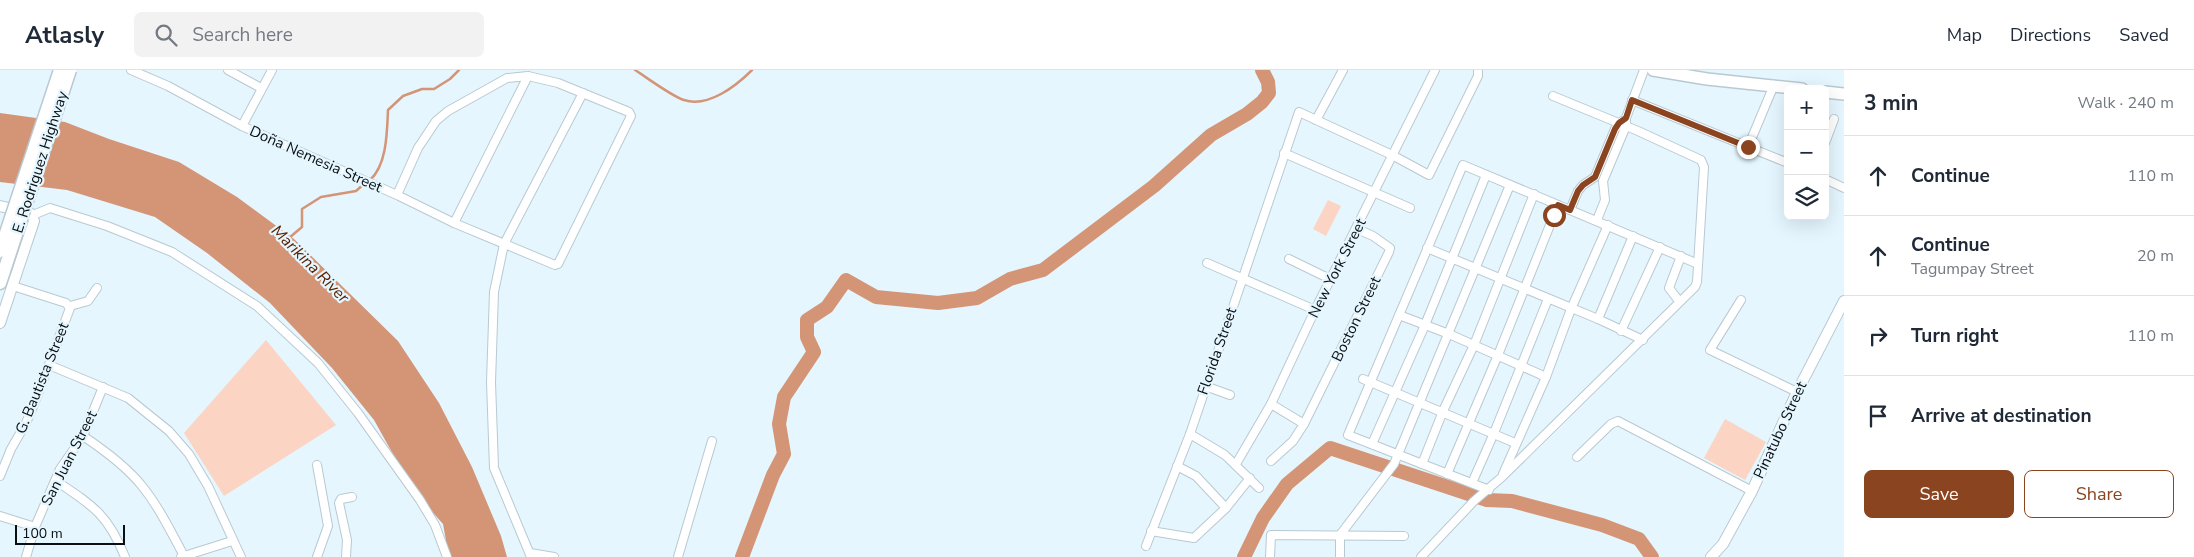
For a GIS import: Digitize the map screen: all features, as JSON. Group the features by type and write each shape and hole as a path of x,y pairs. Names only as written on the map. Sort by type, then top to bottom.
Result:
{"main road":[{"name":"E. Rodriguez Highway","path":"0,251 60,70"},
{"name":"E. Rodriguez Highway","path":"2,277 70,70"},
{"path":"1653,70 1709,75 1784,86"},
{"path":"1829,92 1844,94"}],"street":[{"name":"Doña Nemesia Street","path":"131,70 168,86 242,126 397,195 454,223 555,265 558,264 632,118 629,112 584,93"},
{"path":"228,70 261,88"},
{"path":"242,126 272,70"},
{"path":"1343,70 1316,120 1392,155 1429,175 1478,76 1478,70"},
{"name":"New York Street","path":"1236,464 1271,404 1330,279 1357,229 1435,70"},
{"path":"1597,220 1605,200 1603,181 1644,70"},
{"path":"454,223 528,76"},
{"path":"397,195 418,148 433,125 442,115 496,82 507,78 528,76 558,82 584,93 504,244 492,306 492,449 494,468 530,555 554,557"},
{"path":"1748,147 1774,85"},
{"path":"1421,557 1474,501 1502,477 1643,340 1696,285 1704,167 1701,160 1624,122 1553,96"},
{"path":"1632,100 1784,161"},
{"name":"Florida Street","path":"1146,546 1190,434 1299,112 1316,120"},
{"path":"1829,132 1834,119"},
{"path":"1570,210 1578,191 1595,177 1624,122"},
{"path":"1284,153 1410,208"},
{"path":"1485,492 1472,483 1348,435 1464,165 1698,264"},
{"path":"1372,444 1425,325 1486,175"},
{"path":"1595,177 1603,181"},
{"path":"1829,181 1844,188"},
{"path":"1340,557 1340,535 1394,464 1510,185"},
{"path":"1422,464 1443,411 1474,345 1534,194"},
{"path":"1447,474 1498,355 1558,205"},
{"path":"0,206 33,215 50,208 107,226 172,252 257,306 318,363 358,413 420,500 435,525 447,557"},
{"path":"0,323 34,224 33,215"},
{"path":"1502,477 1515,443 1546,377 1571,309 1608,225"},
{"name":"Boston Street","path":"1271,461 1293,441 1304,424 1389,252 1390,248 1382,241 1357,229"},
{"path":"1598,319 1633,236"},
{"path":"1621,330 1660,247"},
{"path":"1427,248 1598,319 1643,340"},
{"path":"1679,301 1670,288 1681,256"},
{"path":"1289,259 1330,279"},
{"path":"1207,263 1315,310"},
{"name":"G. Bautista Street","path":"0,476 11,449 26,423 70,306 13,286"},
{"path":"70,306 88,301 96,288"},
{"path":"1472,483 1548,299"},
{"path":"1741,300 1710,350 1797,392"},
{"name":"Pinatubo Street","path":"1711,557 1723,544 1752,492 1797,392 1844,301"},
{"path":"1399,315 1498,355 1546,377"},
{"path":"49,365 128,398 145,410 169,432 188,454 216,502 232,541 241,557"},
{"path":"1363,379 1443,411 1515,443"},
{"path":"1205,386 1230,395"},
{"name":"San Juan Street","path":"26,557 35,527 65,460 83,436 103,387"},
{"path":"1271,404 1304,424"},
{"path":"1577,457 1611,424 1618,422 1752,492"},
{"path":"1190,434 1215,448 1236,464 1259,488"},
{"path":"83,436 121,465 142,486 161,513 182,556 232,541"},
{"path":"678,557 712,441"},
{"path":"317,465 328,526 317,557"},
{"path":"1177,466 1196,476 1226,508"},
{"path":"1151,531 1194,538 1226,508 1250,478"},
{"path":"56,481 82,498 104,517 112,529 125,557"},
{"path":"346,557 347,540 339,503 342,498 352,497"},
{"path":"0,516 35,527"},
{"path":"1270,557 1271,535 1404,536"}],"shaded area":[{"path":"1328,200 1341,206 1326,236 1313,229"},
{"path":"266,340 336,425 224,496 184,433"},
{"path":"1725,419 1766,442 1745,480 1704,458"}],"water":[{"name":"Marikina River","path":"0,113 65,122 179,162 237,197 294,239 398,341 439,403 472,467 501,536 507,557 449,557 443,524 413,490 374,420 332,368 270,303 207,253 155,217 67,190 0,182"}],"waterway":[{"path":"370,180 376,174 383,157 388,110 403,96 422,89 434,89 450,79 459,70"},
{"path":"635,70 673,95 693,102 702,101 721,94 738,83 752,70"},
{"path":"742,557 773,475 784,454 779,424 784,397 814,352 807,337 807,320 827,307 846,280 876,297 938,303 977,298 1010,279 1043,270 1154,186 1211,135 1247,114 1262,102 1269,93 1268,82 1262,70"},
{"name":"Marikina River","path":"289,238 302,227 302,209 321,197 356,191 365,183"},
{"path":"1244,557 1263,518 1287,484 1330,448 1487,500 1512,501 1602,525 1639,539 1652,557"}],"route":[{"path":"1554,215 1558,205 1570,210 1578,191 1595,177 1615,129 1626,118 1632,100 1748,147"}]}
